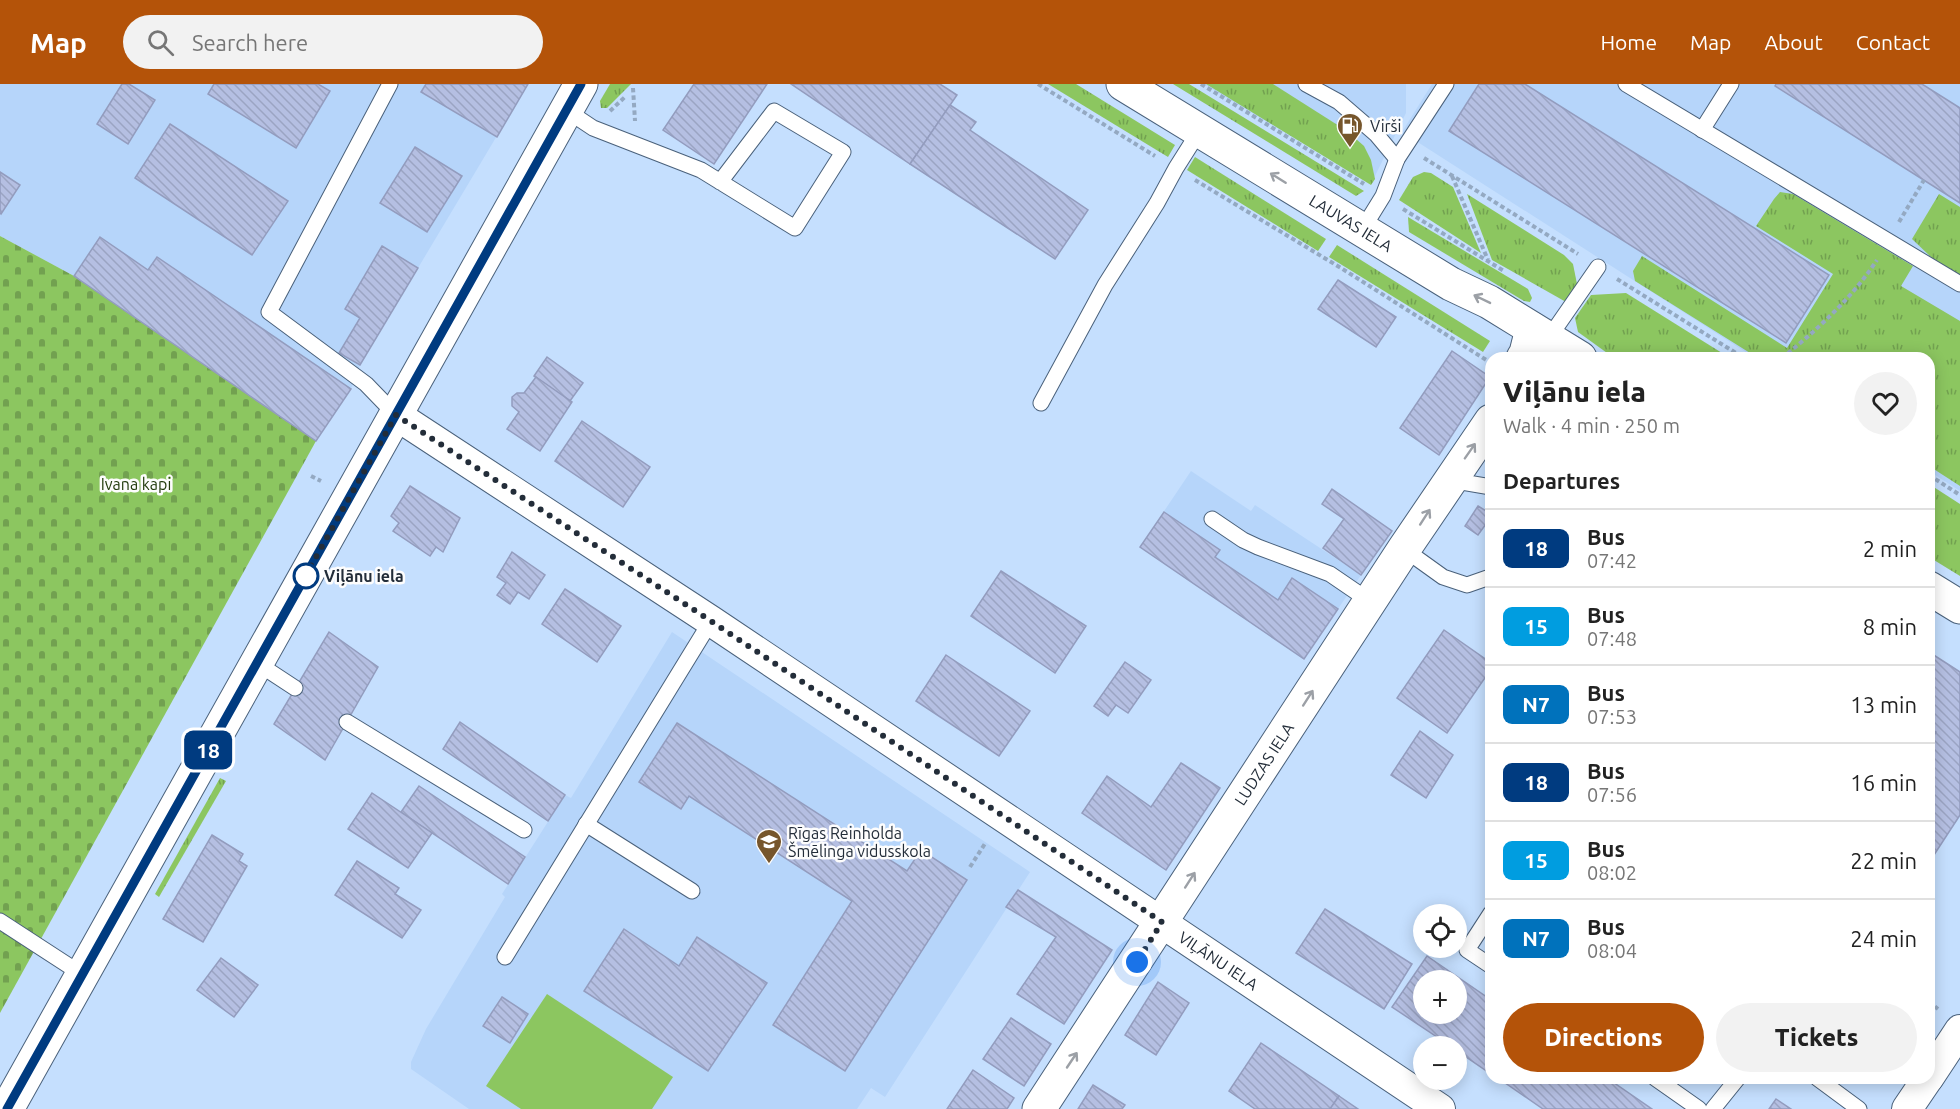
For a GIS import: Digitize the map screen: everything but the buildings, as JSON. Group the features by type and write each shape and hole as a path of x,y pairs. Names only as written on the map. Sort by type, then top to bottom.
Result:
{"street":[{"name":"LAUVAS IELA","path":"1123,84 1451,284 1489,302 1528,344 1558,352"},
{"path":"7,1109 573,97"},
{"name":"VIĻĀNU IELA","path":"396,415 711,621 1440,1109"},
{"name":"LUDZAS IELA","path":"1040,1109 1404,549 1485,430"},
{"path":"1935,592 1960,607"},
{"path":"1935,1068 1960,1030"},
{"path":"1907,1109 1924,1084"}],"lane":[{"path":"390,84 269,312 366,384 396,415"},
{"path":"1306,84 1339,102 1376,134 1397,159"},
{"path":"1362,230 1383,196 1397,159 1446,84"},
{"path":"1626,84 1960,284"},
{"path":"1702,130 1731,84"},
{"path":"573,97 593,128 701,170 720,182 795,228 843,152 774,111 720,182"},
{"path":"1041,403 1105,285 1200,130"},
{"path":"1528,344 1555,329 1598,267"},
{"path":"1450,480 1485,486"},
{"path":"1212,519 1243,540 1258,547 1330,574 1371,602"},
{"path":"1404,549 1443,577 1467,585 1485,579"},
{"path":"505,957 711,621"},
{"path":"256,663 295,688"},
{"path":"347,722 524,830"},
{"path":"586,824 692,891"},
{"path":"0,921 83,975"},
{"path":"1485,922 1467,950 1485,962"},
{"path":"1664,1084 1699,1109"},
{"path":"1713,1109 1733,1084"},
{"path":"1825,1084 1859,1109"}],"path":[{"path":"1038,84 1341,268 1485,359"},
{"path":"609,112 626,96"},
{"path":"1406,146 1734,352"},
{"path":"1452,176 1488,261"},
{"path":"1790,352 1814,333 1871,268 1924,180"},
{"path":"1935,479 1960,495"},
{"path":"970,867 992,834"}],"shaded area":[{"path":"0,84 528,84 360,365 351,389 316,441 74,276 0,236"},
{"name":"Virši","path":"1204,84 1406,84 1406,113 1371,184"},
{"path":"1432,84 1960,84 1960,491 1935,475 1935,352 1746,352 1402,132"},
{"path":"1191,471 1251,511 1255,505 1361,575 1304,659 1140,547"},
{"name":"Rīgas Reinholda Šmēlinga vidusskola","path":"672,632 1030,872 885,1097 871,1088 857,1109 469,1109 411,1069 411,1062 426,1029 505,897 502,894 565,795 571,798"}],"green space":[{"path":"610,84 631,84 607,108 601,108 600,101"},
{"path":"1048,84 1076,84 1175,145 1168,157"},
{"path":"1173,84 1189,84 1364,191 1356,196"},
{"path":"1206,84 1273,84 1347,131 1364,146 1371,160 1375,179 1371,185"},
{"path":"1195,157 1326,239 1318,251 1187,170"},
{"path":"1424,172 1431,173 1453,187 1481,253 1399,200 1413,177"},
{"path":"1780,192 1793,194 1913,266 1901,286 1960,321 1960,486 1935,470 1935,352 1748,352 1635,281 1633,271 1642,256 1787,348 1833,274 1756,226"},
{"path":"1467,194 1564,255 1573,264 1577,284 1566,302 1492,260"},
{"path":"1939,194 1960,207 1960,275 1932,258 1912,239"},
{"path":"1408,217 1528,289 1532,298 1530,302 1524,301 1409,232"},
{"name":"Ivana kapi","path":"0,236 74,276 316,441 0,1013"},
{"path":"1337,245 1490,341 1483,352 1329,257"},
{"path":"1626,293 1720,352 1606,352 1578,332 1575,318 1591,295"},
{"path":"1935,488 1960,504 1960,576 1935,561"},
{"path":"220,778 226,781 159,897 155,894"},
{"path":"547,994 673,1077 652,1109 521,1109 486,1086"}],"bus line":[{"name":"18","path":"7,1109 581,84"}],"place":[{"name":"Virši","path":"1350,149"},
{"name":"Viļānu iela","path":"306,576"},
{"name":"Rīgas Reinholda Šmēlinga vidusskola","path":"769,865"}],"route":[{"path":"306,576 303,580 396,415 711,621 1162,922 1137,962"}]}
